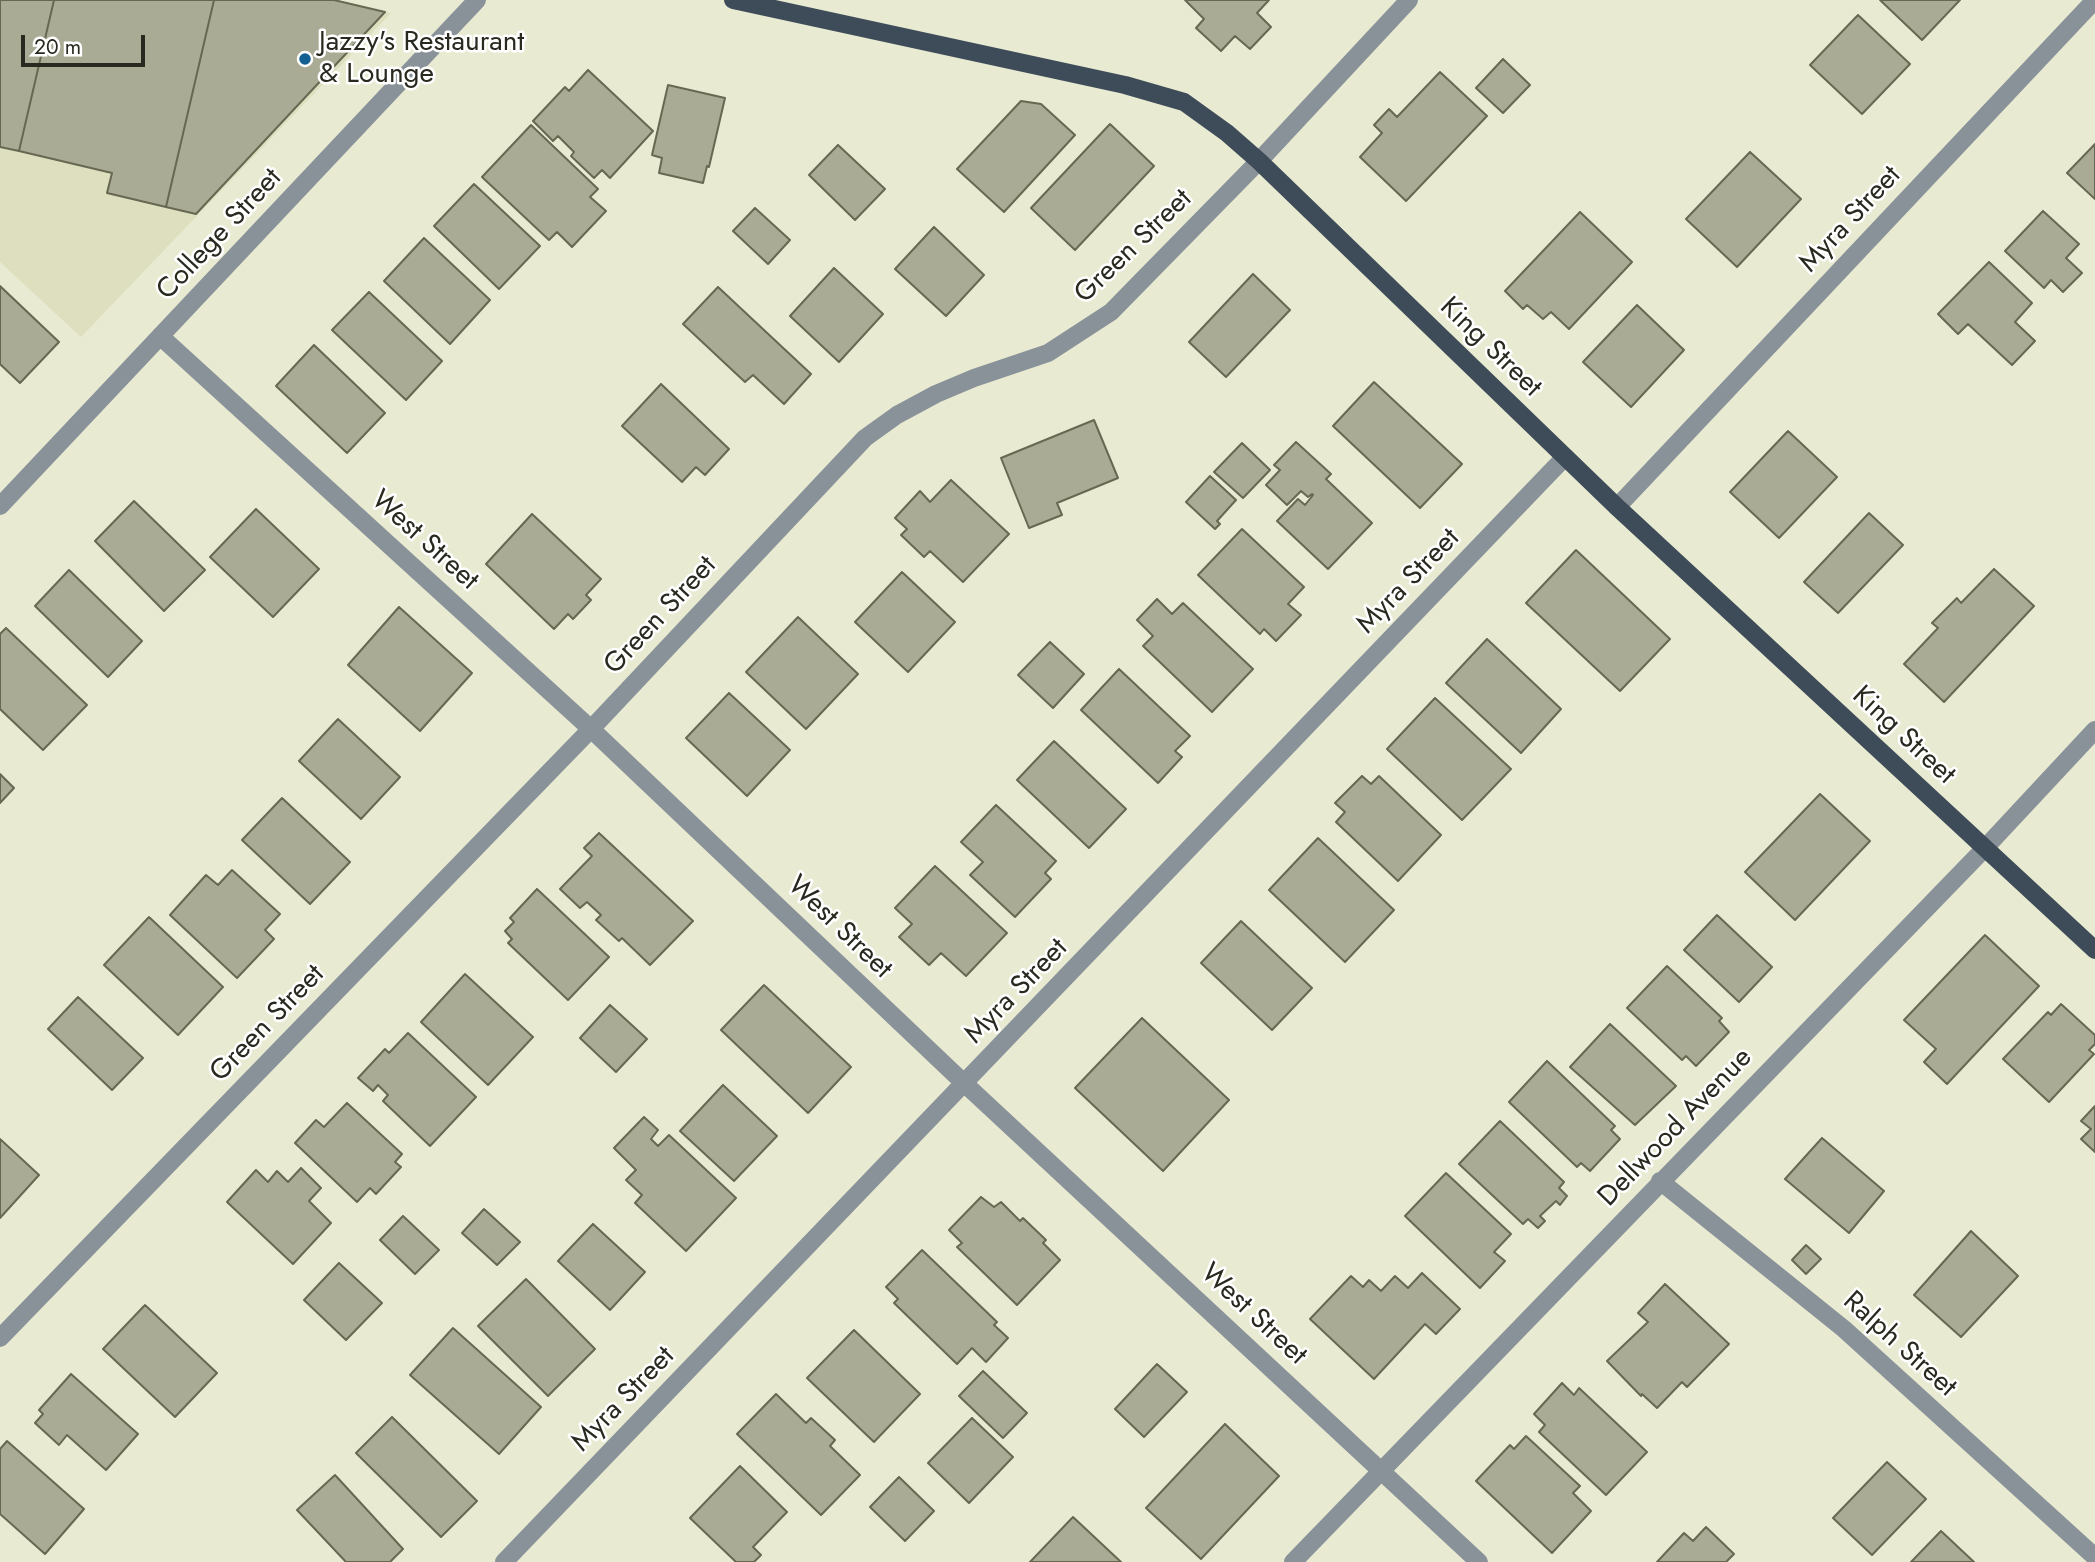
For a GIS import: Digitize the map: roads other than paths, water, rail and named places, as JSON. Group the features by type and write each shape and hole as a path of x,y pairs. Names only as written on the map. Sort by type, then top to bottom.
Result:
{"main road":[{"name":"King Street","path":"733,0 1125,85 1184,102 1227,133 1259,161 1617,507 2095,950"}],"street":[{"name":"College Street","path":"0,506 477,0"},
{"name":"Green Street","path":"0,1338 591,729 865,438 897,415 936,394 1048,353 1111,312 1259,161 1409,0"},
{"name":"Myra Street","path":"1617,507 2095,0"},
{"name":"West Street","path":"160,336 591,729 965,1084 1479,1562"},
{"name":"Myra Street","path":"504,1562 1565,457"},
{"name":"Dellwood Avenue","path":"1293,1562 1985,848 2095,730"},
{"name":"Ralph Street","path":"1660,1181 1844,1329 2095,1558"}],"place":[{"name":"Jazzy's Restaurant & Lounge","path":"305,59"}]}
